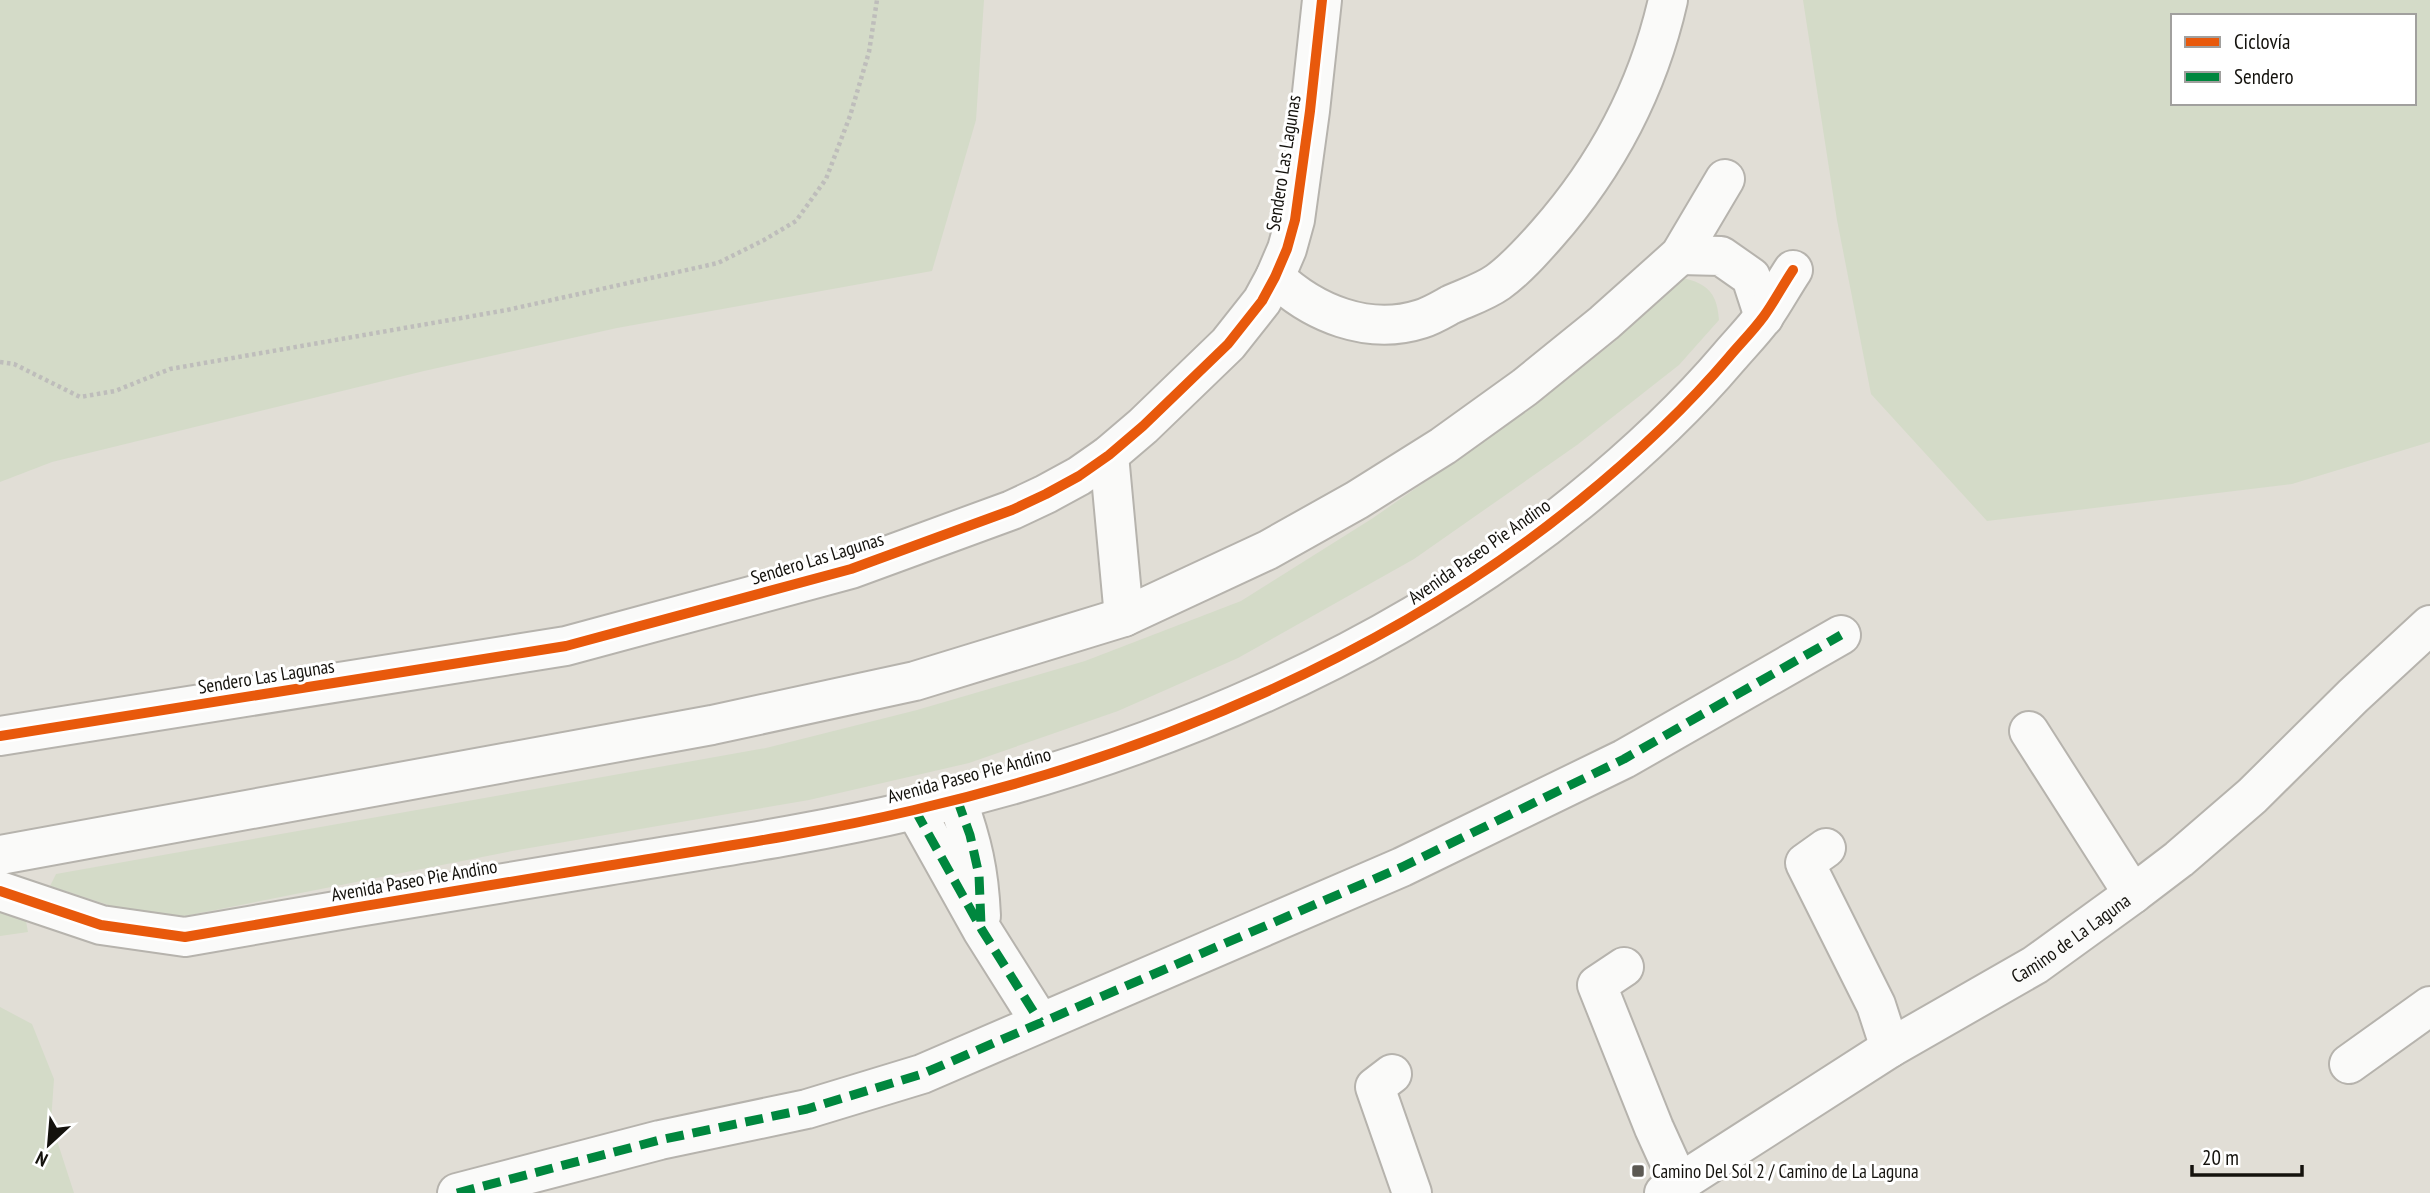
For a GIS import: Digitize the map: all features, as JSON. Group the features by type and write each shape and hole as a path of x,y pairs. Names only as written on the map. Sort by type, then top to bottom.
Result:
{"street":[{"name":"Sendero Las Lagunas","path":"0,736 566,646 851,569 1012,510 1057,488 1109,455 1143,426 1227,344 1262,301 1287,249 1295,220 1322,0"},
{"path":"1275,277 1291,292 1328,314 1373,324 1398,324 1422,319 1497,283 1533,249 1566,212 1596,172 1623,126 1645,77 1668,0"},
{"path":"0,855 712,725 915,681 1124,617 1268,550 1357,500 1443,446 1525,387 1604,323 1680,255 1725,179"},
{"path":"1680,255 1721,256 1751,277 1764,317"},
{"name":"Avenida Paseo Pie Andino","path":"0,891 101,925 185,937 819,830 915,810 1096,758 1271,689 1414,617 1492,567 1608,478 1663,428 1764,317 1793,270"},
{"path":"1109,455 1124,617"},
{"name":"Camino de La Laguna","path":"1671,1188 1891,1048 2035,965 2133,894 2179,859 2252,796 2353,695 2430,625"},
{"path":"457,1193 660,1140 807,1109 922,1073 1414,861 1624,759 1841,635"},
{"path":"2029,731 2133,894"},
{"path":"957,799 970,835 979,876 982,930"},
{"path":"915,810 982,930 1040,1022"},
{"path":"1826,848 1805,863 1876,1005 1891,1048"},
{"path":"1624,967 1597,985 1654,1128 1671,1188"},
{"path":"2349,1064 2430,1006"},
{"path":"1392,1074 1375,1087 1412,1193"}],"path":[{"path":"0,362 13,364 80,397 115,391 170,369 507,310 718,263 796,221 825,179 850,116 869,52 877,0"}],"green space":[{"path":"0,0 984,0 976,120 932,271 617,328 424,371 52,462 0,482"},
{"path":"1803,0 2430,0 2430,442 2292,484 1987,521 1871,394 1837,220"},
{"path":"1677,277 1708,289 1716,301 1719,320 1679,365 1577,445 1414,559 1238,658 1118,711 969,763 809,800 512,851 185,916 133,913 50,886 56,874 766,748 917,710 1085,661 1241,601 1373,518 1527,411 1614,342"},
{"path":"0,909 25,916 28,932 0,936"},
{"path":"0,1007 32,1024 54,1079 51,1122 74,1193 0,1193"}],"marked path":[{"path":"457,1193 660,1140 807,1109 922,1074 1402,867 1624,759 1841,635"},
{"path":"957,799 970,835 979,875 981,925"},
{"path":"915,810 982,930 1040,1022"}],"cycle path":[{"path":"0,736 566,646 851,569 1012,510 1079,476 1143,426 1228,344 1262,301 1275,277 1295,220 1322,0"},
{"path":"0,891 101,925 185,937 834,827 1003,787 1091,760 1179,729 1264,693 1348,652 1429,607 1506,556 1579,501 1676,414 1755,327 1793,270"}],"place":[{"name":"Camino Del Sol 2 / Camino de La Laguna","path":"1638,1171"}]}
